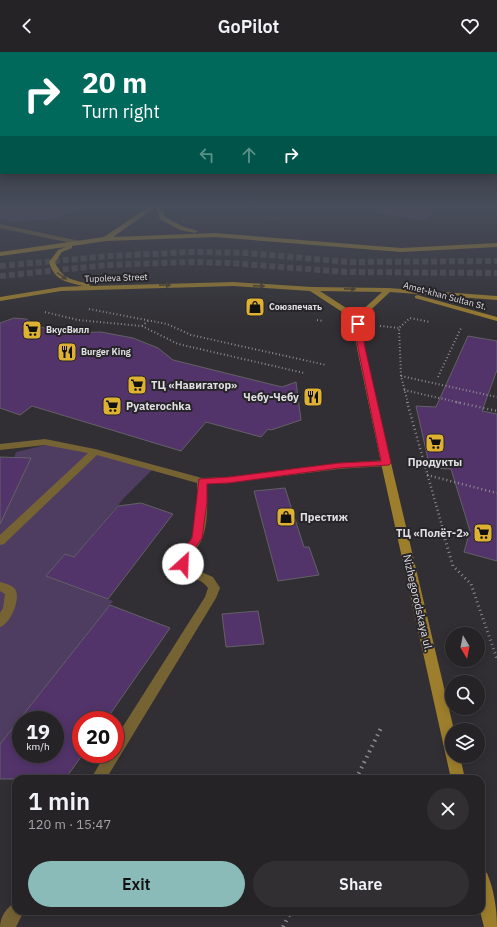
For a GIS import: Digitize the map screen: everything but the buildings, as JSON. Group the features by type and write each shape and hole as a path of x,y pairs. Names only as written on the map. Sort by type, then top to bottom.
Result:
{"main road":[{"path":"0,254 52,247"},
{"path":"70,247 60,251 52,262 55,272 67,280 87,284 126,286"},
{"path":"367,247 400,250 431,250 473,247"},
{"name":"Tupoleva Street","path":"0,299 61,290 126,286 233,284 312,289 388,290"},
{"path":"312,289 357,318 388,290 497,298"},
{"name":"Amet-khan Sultan St.","path":"388,290 497,319"},
{"name":"Nizhegorodskaya ul.","path":"357,318 361,348 386,463 445,723"},
{"path":"455,763 457,775"},
{"path":"485,896 492,927"}],"lane":[{"path":"0,447 45,442 95,452 202,481 229,480 339,466 386,463"},
{"path":"0,541 95,452"},
{"path":"124,737 210,598 214,588 209,580 188,571 183,564 184,557 197,538 202,502 202,481"},
{"path":"0,586 11,592 8,609 0,622"},
{"path":"100,775 108,763"},
{"path":"6,927 14,915"}],"path":[{"path":"86,308 149,320 177,328 191,335 326,365"},
{"path":"44,312 78,320 142,326 178,344 304,372"},
{"path":"432,322 410,318 399,328 401,376 453,566 471,584 497,659"},
{"path":"142,326 149,320"},
{"path":"454,326 468,329"},
{"path":"438,377 461,328"},
{"path":"401,376 497,396"},
{"path":"404,390 497,411"},
{"path":"427,475 497,493"},
{"path":"358,775 382,726"},
{"path":"283,927 289,915"}],"shaded area":[{"path":"54,443 154,468 124,498 74,557 65,554 46,576 113,601 26,711 12,711 12,729 0,744 0,482 16,452"}],"tunnel":[{"path":"0,266 110,256 192,252 247,253 349,262 497,261"},
{"path":"0,276 108,265 190,262 230,263 346,272 497,273"}],"place":[{"name":"Союзпечать","path":"255,307"},
{"name":"ВкусВилл","path":"32,330"},
{"name":"Burger King","path":"67,352"},
{"name":"ТЦ «Навигатор»","path":"137,385"},
{"name":"Чебу-Чебу","path":"313,397"},
{"name":"Pyaterochka","path":"112,406"},
{"name":"Продукты","path":"435,443"},
{"name":"Престиж","path":"286,517"},
{"name":"ТЦ «Полёт-2»","path":"483,533"}],"route":[{"path":"183,564 184,557 197,538 202,502 202,481 229,480 339,466 386,463 361,348 358,324"}]}
